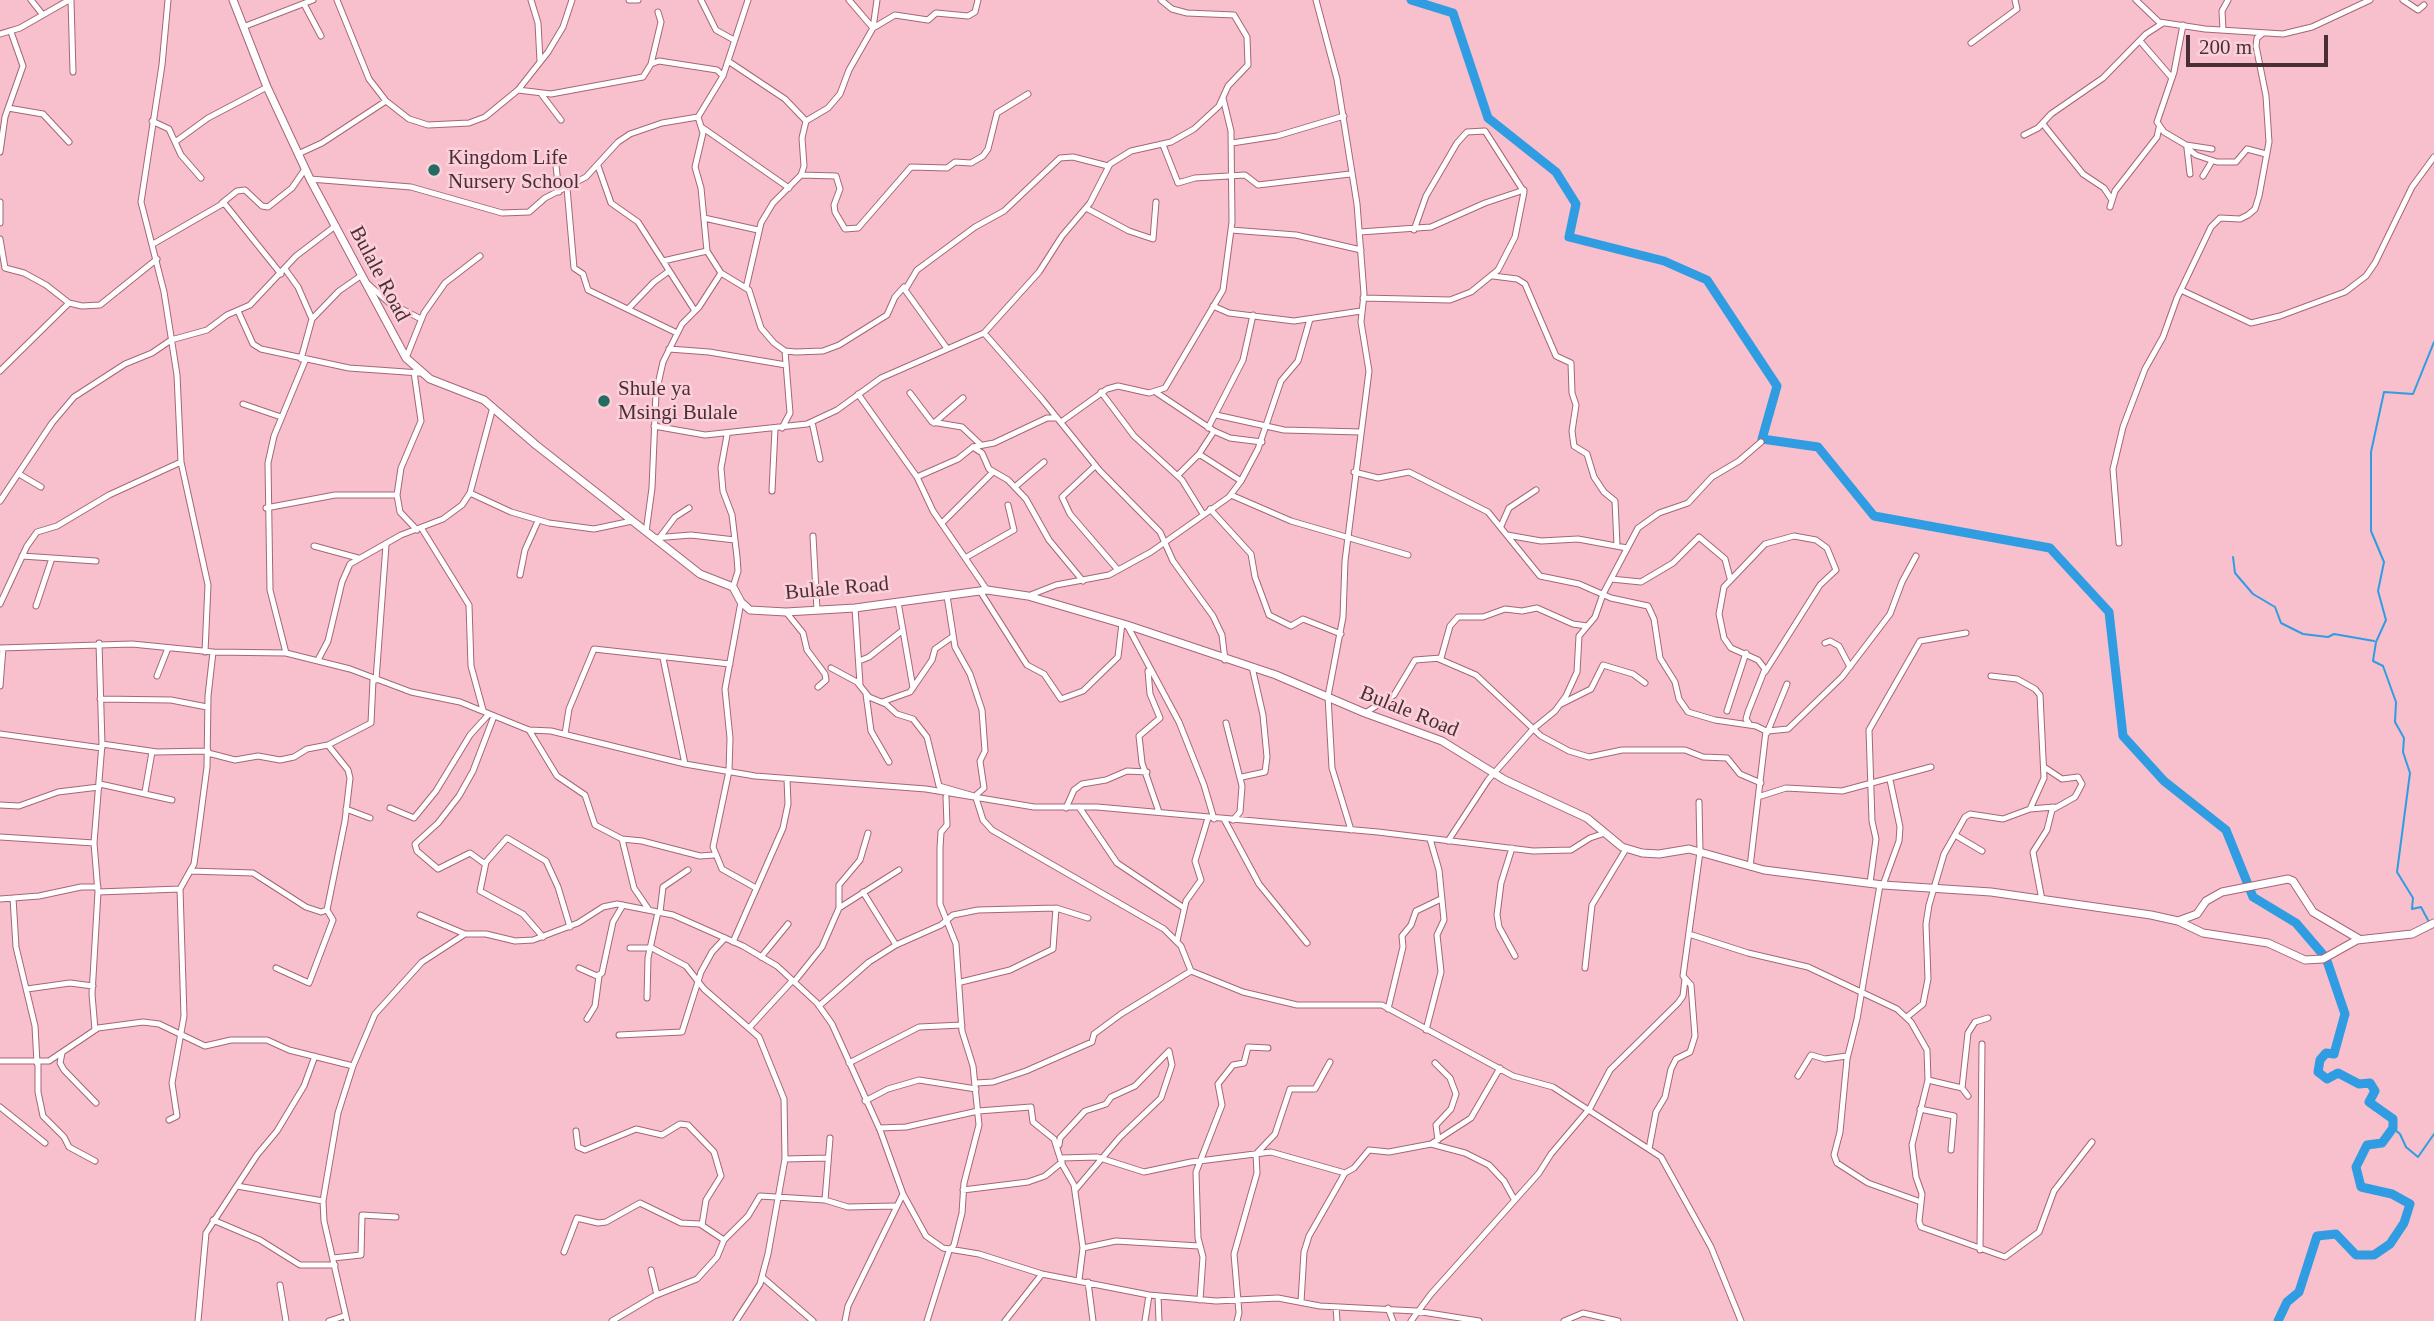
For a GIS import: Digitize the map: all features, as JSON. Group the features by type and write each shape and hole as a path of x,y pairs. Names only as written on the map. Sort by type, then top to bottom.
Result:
{"street":[{"path":"31,0 43,15"},
{"path":"0,34 11,32 70,0 73,72"},
{"path":"168,0 162,65 141,202 157,260 171,340 179,389 181,461 208,586 205,652"},
{"name":"Bulale Road","path":"233,0 267,87 310,179 406,358 417,372 493,406 536,445 600,492 632,521 700,574 733,587"},
{"path":"243,27 313,0"},
{"path":"337,0 369,79 386,101 409,119 434,126 481,119 518,90 564,27 572,0"},
{"path":"531,0 539,32 540,61"},
{"path":"629,0 638,0"},
{"path":"701,0 716,30 734,40"},
{"path":"310,179 411,187 511,215 529,212 545,198 568,188 597,166 618,142 630,134 663,123 698,117 723,76 748,0"},
{"path":"849,0 873,28"},
{"path":"746,288 758,230 772,204 801,176 804,166 802,138 806,121 828,108 840,94 849,70 873,28 877,0"},
{"path":"873,28 895,15 928,20 939,12 968,16 975,12 978,0"},
{"path":"654,426 705,435 727,435 812,422 830,414 875,381 984,333 1039,272 1062,236 1086,208 1108,166 1131,151 1163,145 1194,129 1223,98 1228,86 1249,62 1247,37 1232,14 1207,16 1174,10 1161,0"},
{"path":"1317,0 1335,68 1360,232 1363,298 1361,311 1369,370 1354,472 1340,634 1328,696 1332,768 1351,830"},
{"path":"1970,43 2017,9 2015,0"},
{"path":"2136,0 2156,20 2163,23 2263,33 2290,33 2308,29 2370,0"},
{"path":"2222,30 2222,11 2228,0"},
{"path":"2403,0 2418,10 2424,5"},
{"path":"304,4 321,37"},
{"path":"518,90 541,94 643,78 651,64 661,22 658,12"},
{"path":"2024,135 2043,124 2051,114 2106,76 2140,41 2163,23"},
{"path":"2043,124 2083,174 2104,188 2111,203 2115,191 2157,137 2157,117 2172,78 2183,25"},
{"path":"0,152 8,108 23,66 11,32"},
{"path":"2119,543 2113,466 2126,420 2148,363 2214,222 2220,218 2244,218 2255,209 2269,142 2266,96 2256,46 2257,38 2263,33"},
{"path":"2140,41 2172,78"},
{"path":"651,64 659,61 676,63 717,70 723,76"},
{"path":"728,61 785,99 806,121"},
{"path":"175,142 208,118 267,87"},
{"path":"541,94 561,120"},
{"path":"801,176 816,173 838,177 840,189 834,205 835,212 845,229 858,228 911,167 947,167 956,162 971,163 983,156 988,149 997,113 1028,94"},
{"path":"917,477 958,459 976,445 994,443 1044,419 1058,420 1101,392 1118,386 1144,393 1156,392 1169,383 1224,287 1231,230 1232,143 1229,115 1223,98"},
{"path":"298,154 322,143 386,101"},
{"path":"8,108 43,114 69,142"},
{"path":"1232,143 1277,136 1343,116"},
{"path":"698,117 703,128 789,188"},
{"path":"152,121 169,129 186,162 201,178"},
{"path":"703,128 695,167 700,182 707,251 721,273 751,293 763,333 785,351 824,351 887,316 895,297 920,266 975,227 1004,211 1060,158 1073,157 1108,166"},
{"path":"2159,128 2209,162 2236,162 2247,149 2266,154"},
{"path":"1363,298 1450,300 1471,292 1493,276 1506,259 1515,237 1524,190 1489,134 1481,129 1467,131 1444,162 1414,230"},
{"path":"1163,145 1177,183 1195,178 1246,175 1258,185 1350,174"},
{"path":"2186,147 2212,149"},
{"path":"2186,147 2190,174"},
{"path":"555,157 559,192"},
{"path":"2181,290 2251,323 2280,316 2345,292 2366,276 2375,263 2412,187 2434,158"},
{"path":"2203,176 2209,162"},
{"path":"597,166 611,203 638,222 695,311"},
{"path":"153,244 222,203 237,191 245,190 261,206 268,207 292,188 306,169"},
{"path":"568,188 574,268 583,274 590,291 677,333"},
{"path":"1360,232 1414,230 1439,224 1485,203 1524,190"},
{"path":"0,202 0,223"},
{"path":"1086,208 1129,231 1153,239 1156,202"},
{"path":"222,203 238,216 298,287 312,319"},
{"path":"704,218 758,230"},
{"path":"0,501 52,423 74,397 103,377 171,340 200,333 250,305 307,246 334,227"},
{"path":"1231,230 1296,235 1361,250"},
{"path":"0,239 5,268 46,285 69,303 100,304 157,260"},
{"path":"663,261 707,251"},
{"path":"406,358 421,319 452,276 480,256"},
{"path":"628,309 654,282 669,271"},
{"path":"646,531 652,488 654,426 660,374 677,333 721,273"},
{"path":"286,653 270,590 268,463 281,417 303,360 312,319 328,301 362,275"},
{"path":"1493,276 1517,279 1525,284 1556,356 1572,363 1572,393 1576,405 1572,433 1574,446 1588,455 1594,477 1604,492 1615,501 1617,545"},
{"path":"368,283 394,305 421,319"},
{"path":"904,287 946,348"},
{"path":"0,371 69,303"},
{"path":"1213,306 1229,313 1294,321 1330,313 1361,311"},
{"path":"238,311 256,347 303,360 349,368 417,372 421,421 401,468 397,495 400,512 419,529 469,605 471,666 489,713 466,783 438,823 414,846 435,868 445,868 464,853 470,853 485,864"},
{"path":"1178,475 1199,454 1211,429 1243,360 1253,315"},
{"path":"1028,596 1056,585 1083,582 1118,570 1231,495 1262,442 1282,379 1298,360 1310,319"},
{"path":"984,333 1095,466 1155,527 1188,585 1213,616 1222,635 1225,660"},
{"path":"669,349 709,352 786,365"},
{"path":"772,491 779,428 790,412 785,351"},
{"path":"1101,392 1136,439 1178,475 1203,514"},
{"path":"1156,392 1211,429 1230,438 1262,442"},
{"path":"910,393 934,423 962,427 993,472 1016,486 1049,540 1083,582"},
{"path":"858,394 917,477 1027,666 1044,674 1062,699 1083,691 1118,657 1124,624"},
{"path":"934,423 963,398"},
{"path":"243,404 281,417"},
{"path":"318,660 328,641 346,570 358,558 456,511 470,492 493,406"},
{"path":"1216,415 1265,427 1314,433 1361,432"},
{"path":"812,422 820,458"},
{"path":"727,435 721,456 722,482 732,515 735,540 738,571 733,587 741,602 725,695 730,738 729,771 713,840 714,855 722,869 756,888"},
{"path":"1561,704 1575,678 1579,636 1595,617 1602,593 1645,522 1670,508 1688,503 1712,477 1739,461 1761,442"},
{"path":"1199,454 1241,481"},
{"path":"0,604 22,556 37,532 57,526 109,495 181,461"},
{"path":"1016,486 1044,461"},
{"path":"1095,466 1062,497 1070,513 1118,570"},
{"path":"942,523 993,472"},
{"path":"1354,472 1378,478 1409,472 1488,512 1501,526 1515,549 1540,576 1579,584 1649,607 1660,658 1675,682 1679,699 1688,712 1716,720 1750,724 1767,732"},
{"path":"19,474 41,487"},
{"path":"1501,526 1509,508 1536,491"},
{"path":"470,492 511,512 538,521 594,529 632,521"},
{"path":"267,508 335,495 397,495"},
{"path":"1231,495 1286,519 1408,555"},
{"path":"965,558 1014,530 1008,505"},
{"path":"657,538 675,517 689,508"},
{"path":"1210,509 1251,554 1255,577 1269,615 1291,626 1303,619 1340,634"},
{"path":"520,575 525,550 538,521"},
{"path":"657,538 705,535 735,540"},
{"path":"1507,535 1541,541 1578,540 1627,548"},
{"path":"813,536 817,610"},
{"path":"1750,724 1746,719 1748,712 1765,672 1820,585 1837,569 1820,542 1794,536 1765,544 1756,550 1740,572 1730,578 1724,587 1719,619 1729,646 1764,665 1765,672"},
{"path":"1611,579 1641,582 1673,564 1699,537 1725,559 1730,578"},
{"path":"0,734 152,752 208,752 235,761 258,755 280,760 295,757 307,749 328,745 352,730 371,723 386,545"},
{"path":"314,546 358,558"},
{"path":"22,556 96,561"},
{"path":"1767,732 1788,729 1850,667 1890,614 1902,582 1916,556"},
{"path":"36,606 52,558"},
{"name":"Bulale Road","path":"741,602 750,610 786,612 855,608 984,591 1028,596 1124,624 1252,667 1447,743 1495,774 1587,818 1626,849"},
{"path":"947,596 952,637 970,674 982,710 985,751 980,762 984,788 975,797"},
{"path":"898,602 913,689"},
{"path":"855,608 860,684 866,694 871,731 889,762"},
{"path":"1440,659 1447,646 1450,626 1458,617 1483,617 1505,609 1522,611 1537,608 1573,624 1587,626"},
{"path":"786,612 803,633 807,650 825,674 826,680 818,687"},
{"path":"1124,624 1179,722 1211,818 1195,859 1201,880 1190,893 1184,908 1177,941"},
{"path":"859,661 869,657 902,630"},
{"path":"1870,883 1876,839 1872,823 1869,730 1920,641 1966,633"},
{"path":"882,702 900,698 913,689 935,649 952,637"},
{"path":"1825,643 1832,641 1839,646 1850,667"},
{"path":"95,1030 93,986 98,890 93,843 102,746 99,643"},
{"path":"0,686 1,648 99,643 213,653 286,653 318,660 374,680 489,713 529,730 565,734 685,764 787,779 892,785 1034,807 1159,812 1512,848 1567,851 1605,833"},
{"path":"157,676 168,648"},
{"path":"565,734 569,709 594,649 730,664"},
{"path":"169,1120 177,1116 173,1083 184,1006 180,889 195,858 208,752 207,707 213,653"},
{"path":"1727,711 1746,653"},
{"path":"663,658 685,764"},
{"path":"1365,713 1394,695 1414,660 1440,659 1479,677 1548,741 1586,756 1666,748 1695,752 1703,757 1726,757 1740,774 1761,783"},
{"path":"1448,841 1495,774 1533,729 1561,704 1592,687 1603,665 1633,674 1645,683"},
{"path":"1242,777 1265,772 1267,757 1263,715 1252,667"},
{"path":"831,668 860,684"},
{"path":"1148,669 1150,694 1161,715 1158,723 1139,736 1142,761 1159,812"},
{"path":"1991,676 2017,680 2038,692 2044,767 2042,786 2030,809"},
{"path":"1750,867 1767,732 1787,684"},
{"path":"866,694 897,714 913,719 925,732 939,786 975,797"},
{"path":"100,699 171,699 207,707"},
{"path":"390,808 414,818 436,791 470,734 489,713"},
{"path":"1226,723 1242,777 1241,809 1233,820"},
{"path":"529,730 557,776 585,795 595,825 622,839 642,841 700,856 714,855"},
{"path":"276,968 309,982 334,919 327,910 346,809 349,772 328,745"},
{"path":"145,792 152,752"},
{"path":"1760,796 1786,788 1835,792 1872,785 1931,766"},
{"path":"1907,1017 1915,1014 1923,1002 1928,979 1926,923 1943,857 1955,835 1970,814 1997,819 2030,809 2054,807 2080,792 2081,780 2078,777 2062,779 2044,767"},
{"path":"1066,808 1074,790 1082,784 1106,780 1127,771 1147,772"},
{"path":"733,942 783,828 788,804 787,779"},
{"path":"1890,780 1900,827 1899,841 1881,885 1847,1056 1839,1133 1834,1152 1835,1161 1868,1183 1921,1202"},
{"path":"0,804 19,806 58,792 100,786 145,792 172,800"},
{"path":"927,1321 949,1251 954,1245 962,1213 963,1191 978,1131 976,1086 962,1025 961,982 956,944 940,902 940,848 948,815 946,797"},
{"path":"975,797 983,820 992,830 1164,929 1177,941 1191,971 1238,990 1284,1003 1313,1007 1338,1003 1380,1004 1520,1078 1548,1085 1590,1108 1664,1161 1711,1247 1741,1321"},
{"path":"1411,1321 1416,1311 1535,1178 1550,1154 1590,1108 1610,1070 1683,996 1700,852 1699,802"},
{"path":"1079,807 1117,863 1184,908"},
{"path":"2042,900 2032,856 2047,830 2054,807"},
{"path":"346,809 370,818"},
{"path":"1224,819 1259,884 1307,943"},
{"path":"749,1028 820,951 839,908 839,885 860,860 868,833"},
{"path":"1955,835 1982,850"},
{"path":"0,837 93,843"},
{"path":"543,937 535,925 513,907 482,894 480,887 485,864 508,838 536,852 546,861 558,887 570,927"},
{"path":"622,839 634,888 632,906"},
{"path":"1426,1030 1441,972 1436,939 1444,920 1437,856 1430,839"},
{"path":"1512,848 1501,883 1497,915 1499,927 1515,956"},
{"path":"1585,968 1592,905 1626,849 1656,854 1686,849 1750,867 1881,885 1991,892 2178,921 2203,933 2267,943 2305,960 2323,959 2360,939 2412,934 2434,923"},
{"path":"647,998 650,947 663,887 688,870"},
{"path":"839,908 899,870"},
{"path":"190,871 253,873 306,907 321,912 327,910"},
{"path":"2178,921 2197,914 2209,899 2222,892 2288,879 2313,912 2360,939"},
{"path":"0,899 39,896 81,887 98,890 180,889"},
{"path":"634,888 649,910"},
{"path":"863,892 896,945"},
{"path":"13,898 16,947 37,1036 38,1092 43,1116 69,1147 95,1161"},
{"path":"1388,1009 1403,947 1402,936 1417,910 1441,899"},
{"path":"587,1018 595,1006 599,976 604,969 613,922 623,905"},
{"path":"420,915 465,934 486,934 515,942 543,937 570,927 603,906 632,906 697,924 761,957 820,1006 832,1024 879,1128 903,1194 926,1236 949,1251 979,1254 1042,1274 1149,1295 1200,1300 1269,1298 1336,1307 1416,1311 1479,1321"},
{"path":"961,982 1006,972 1053,949 1056,908"},
{"path":"820,1006 853,975 896,945 953,915 978,910 1056,908 1088,918"},
{"path":"761,957 788,924"},
{"path":"329,1321 345,1318 323,1201 338,1113 352,1066 370,1022 382,1004 434,952 465,934"},
{"path":"1689,934 1748,953 1791,961 1907,1017 1926,1044 1928,1080 1912,1145 1916,1177 1923,1194 1919,1221 1922,1227 2005,1257 2035,1236 2042,1226 2054,1191 2092,1142"},
{"path":"619,1035 682,1032 698,980 712,952 725,938"},
{"path":"631,948 650,947 686,966 749,1028 762,1042 767,1064 784,1099 785,1159 762,1277 736,1321"},
{"path":"579,968 599,976"},
{"path":"865,1101 888,1089 919,1080 976,1086 1026,1071 1092,1041 1095,1033 1121,1014 1191,971"},
{"path":"1649,1149 1656,1112 1665,1097 1671,1069 1676,1059 1690,1052 1693,1044 1692,988 1685,979"},
{"path":"27,989 71,983 93,986"},
{"path":"1962,1088 1968,1033 1975,1022 1988,1018"},
{"path":"0,1061 37,1063 53,1060 106,1025 143,1022 159,1024 205,1045 230,1040 267,1040 289,1050 352,1066"},
{"path":"849,1063 919,1027 962,1025"},
{"path":"1980,1250 1982,1044"},
{"path":"1200,1300 1203,1257 1199,1246 1197,1163 1206,1149 1222,1105 1219,1082 1233,1065 1244,1063 1248,1047 1268,1048"},
{"path":"1075,1191 1080,1181 1161,1098 1172,1065 1169,1051 1135,1086 1111,1097 1106,1104 1085,1111 1060,1139 1061,1160 1075,1191 1083,1248 1079,1280"},
{"path":"62,1052 61,1066 96,1102"},
{"path":"1798,1076 1811,1055 1825,1059 1847,1056"},
{"path":"198,1321 204,1241 213,1220 277,1131 304,1086 315,1056"},
{"path":"1237,1321 1234,1254 1256,1173 1256,1154 1275,1134 1290,1089 1315,1089 1331,1062"},
{"path":"1435,1063 1450,1078 1456,1094 1448,1113 1436,1125 1438,1140"},
{"path":"1301,1302 1304,1252 1309,1236 1345,1173 1354,1168 1369,1150 1391,1152 1432,1144 1471,1118 1500,1068"},
{"path":"1928,1080 1962,1088 1968,1096"},
{"path":"0,1107 45,1143"},
{"path":"879,1128 899,1128 978,1111 1031,1107 1033,1123 1050,1133 1059,1148"},
{"path":"1920,1109 1954,1116 1951,1150"},
{"path":"576,1131 578,1147 585,1150 636,1129 662,1135 680,1125 688,1125 714,1152 720,1176 706,1200 702,1225"},
{"path":"825,1200 830,1138"},
{"path":"1432,1144 1465,1153 1489,1165 1504,1181 1514,1199"},
{"path":"963,1191 1028,1182 1045,1176 1061,1160 1103,1160 1144,1172 1273,1153 1345,1173"},
{"path":"785,1159 828,1158"},
{"path":"237,1186 323,1201"},
{"path":"845,1321 848,1306 903,1194"},
{"path":"612,1321 657,1295 697,1279 717,1257 723,1240 748,1216 760,1196 825,1200 848,1206 895,1206"},
{"path":"564,1252 577,1218 606,1222 636,1204 685,1224 702,1225 723,1240"},
{"path":"213,1220 266,1242 300,1265 334,1262 361,1255 362,1215 396,1217"},
{"path":"1083,1248 1116,1241 1199,1246"},
{"path":"651,1270 657,1295"},
{"path":"1005,1321 1042,1274"},
{"path":"762,1277 813,1321"},
{"path":"1088,1282 1093,1321"},
{"path":"280,1285 286,1321"},
{"path":"1145,1321 1149,1295"},
{"path":"1158,1296 1159,1321"},
{"path":"1336,1307 1337,1321"},
{"path":"1388,1308 1393,1321"},
{"path":"1564,1321 1580,1313 1618,1321"}],"waterway":[{"path":"1411,0 1453,13 1488,118 1556,172 1576,204 1569,237 1664,261 1707,280 1777,386 1762,439 1818,447 1874,516 2050,548 2109,612 2123,736 2164,781 2226,830 2253,897 2296,923 2326,958 2345,1014 2334,1054 2326,1053 2320,1060 2318,1072 2327,1079 2338,1073 2359,1084 2370,1083 2375,1091 2369,1102 2393,1119 2393,1128 2382,1143 2367,1145 2356,1167 2361,1187 2392,1194 2410,1204 2404,1223 2390,1244 2374,1255 2356,1255 2336,1234 2317,1236 2299,1292 2287,1302 2278,1321"},
{"path":"2429,922 2421,907 2412,909 2413,898 2397,872 2410,773 2403,752 2404,738 2395,722 2396,702 2383,666 2373,661 2376,642 2386,620 2378,591 2384,562 2371,531 2371,452 2384,392 2413,394 2434,342"},
{"path":"2233,557 2235,573 2253,594 2275,607 2281,623 2303,634 2328,637 2334,634 2374,641"},
{"path":"2393,1128 2400,1134 2406,1147 2418,1157 2434,1134"}],"place":[{"name":"Kingdom Life Nursery School","path":"434,170"},
{"name":"Shule ya Msingi Bulale","path":"604,401"}]}
